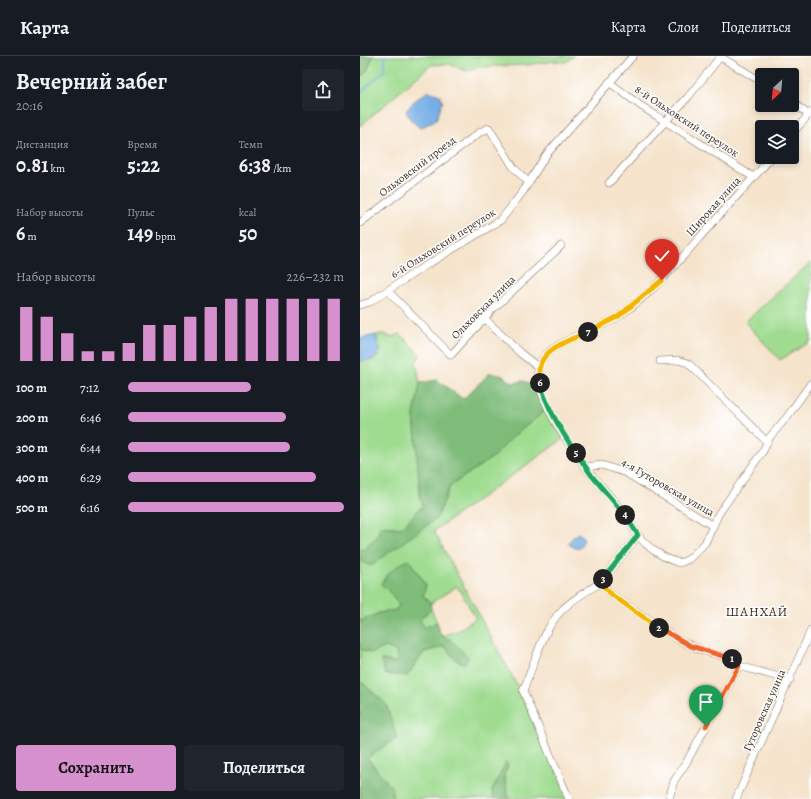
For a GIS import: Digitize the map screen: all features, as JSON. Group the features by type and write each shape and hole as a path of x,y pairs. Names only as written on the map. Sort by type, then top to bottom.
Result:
{"street":[{"name":"6-й Ольховский переулок","path":"360,305 370,302 428,264 501,220 509,212 550,150 633,56"},
{"path":"609,183 666,121 720,56 755,78"},
{"name":"8-й Ольховский переулок","path":"609,82 666,121 754,177"},
{"path":"799,106 810,113 799,126"},
{"name":"Ольховский проезд","path":"360,223 480,132 489,128 514,168 529,183"},
{"name":"Широкая улица","path":"538,367 548,352 560,344 605,325 633,305 678,262 766,164"},
{"name":"Ольховская улица","path":"388,291 451,355 485,319 561,246"},
{"path":"485,319 520,353 538,367 539,381 544,397 564,435 585,466 625,514 643,542 666,558 675,562 683,563 701,548 709,537 713,526"},
{"path":"660,361 678,360 688,363 767,442"},
{"name":"4-я Гуторовская улица","path":"585,466 602,465 626,473 713,526 719,512 763,451 767,442 788,417 811,383"},
{"path":"569,799 523,691 546,635 554,620 566,606 600,583 638,535"},
{"path":"600,583 612,595 667,634 691,646 735,661 739,666 790,680"},
{"name":"Гуторовская улица","path":"736,799 811,630"},
{"path":"669,799 677,775 686,763 739,666"}],"green space":[{"path":"360,56 373,56 367,71 360,77"},
{"path":"373,56 574,56 566,62 554,61 527,65 480,67 466,71 449,64 431,65 360,126 360,77 367,71"},
{"path":"811,262 811,341 780,360 745,322"},
{"path":"383,334 391,337 400,334 420,355 416,362 420,383 414,415 423,505 402,528 381,526 376,538 360,551 360,361 372,360 380,350 376,335"},
{"path":"490,373 503,376 513,383 524,381 532,385 545,411 518,432 493,457 450,486 437,518 370,566 361,561 360,551 376,538 381,526 402,528 423,505 420,497 414,415 420,383 437,380 463,399"},
{"path":"545,411 563,439 434,531 520,691 570,799 509,799 504,775 508,766 492,791 494,799 392,799 392,788 367,758 386,704 360,681 360,649 371,653 386,647 396,651 398,663 381,660 386,674 424,652 445,646 457,661 451,640 441,636 457,631 476,618 457,586 431,603 423,596 426,585 409,560 381,584 393,596 399,605 396,610 379,613 360,623 360,555 361,561 405,539 437,518 450,486 493,457 518,432"},
{"path":"409,560 426,585 423,596 431,603 431,609 420,619 424,628 437,622 441,636 451,640 468,657 465,664 457,661 444,646 424,652 407,676 385,674 381,660 397,663 396,651 386,647 371,653 360,649 361,621 379,613 396,610 399,605 393,596 381,584 393,569"},
{"path":"431,609 437,622 424,628 419,619"},
{"path":"360,681 386,704 397,738 367,758 392,788 392,799 360,799"},
{"path":"506,762 508,766 504,775 509,799 494,799 492,791"}],"water":[{"path":"429,91 440,95 443,101 436,120 420,128 410,119 406,111 414,101"},
{"path":"376,335 380,350 379,355 372,360 360,361 360,338"},
{"path":"577,533 581,535 584,540 580,547 574,548 568,543"}],"waterway":[{"path":"360,93 384,71 385,56"}],"district":[{"name":"ШАНХАЙ","path":"757,611"}],"route":[{"path":"662,280 633,305 605,325 560,344 548,352 538,367 538,372 544,397 552,415 569,444 592,476 625,514 638,535 600,583 612,595 667,634 691,646 731,659 738,663 739,666 706,726"}]}
